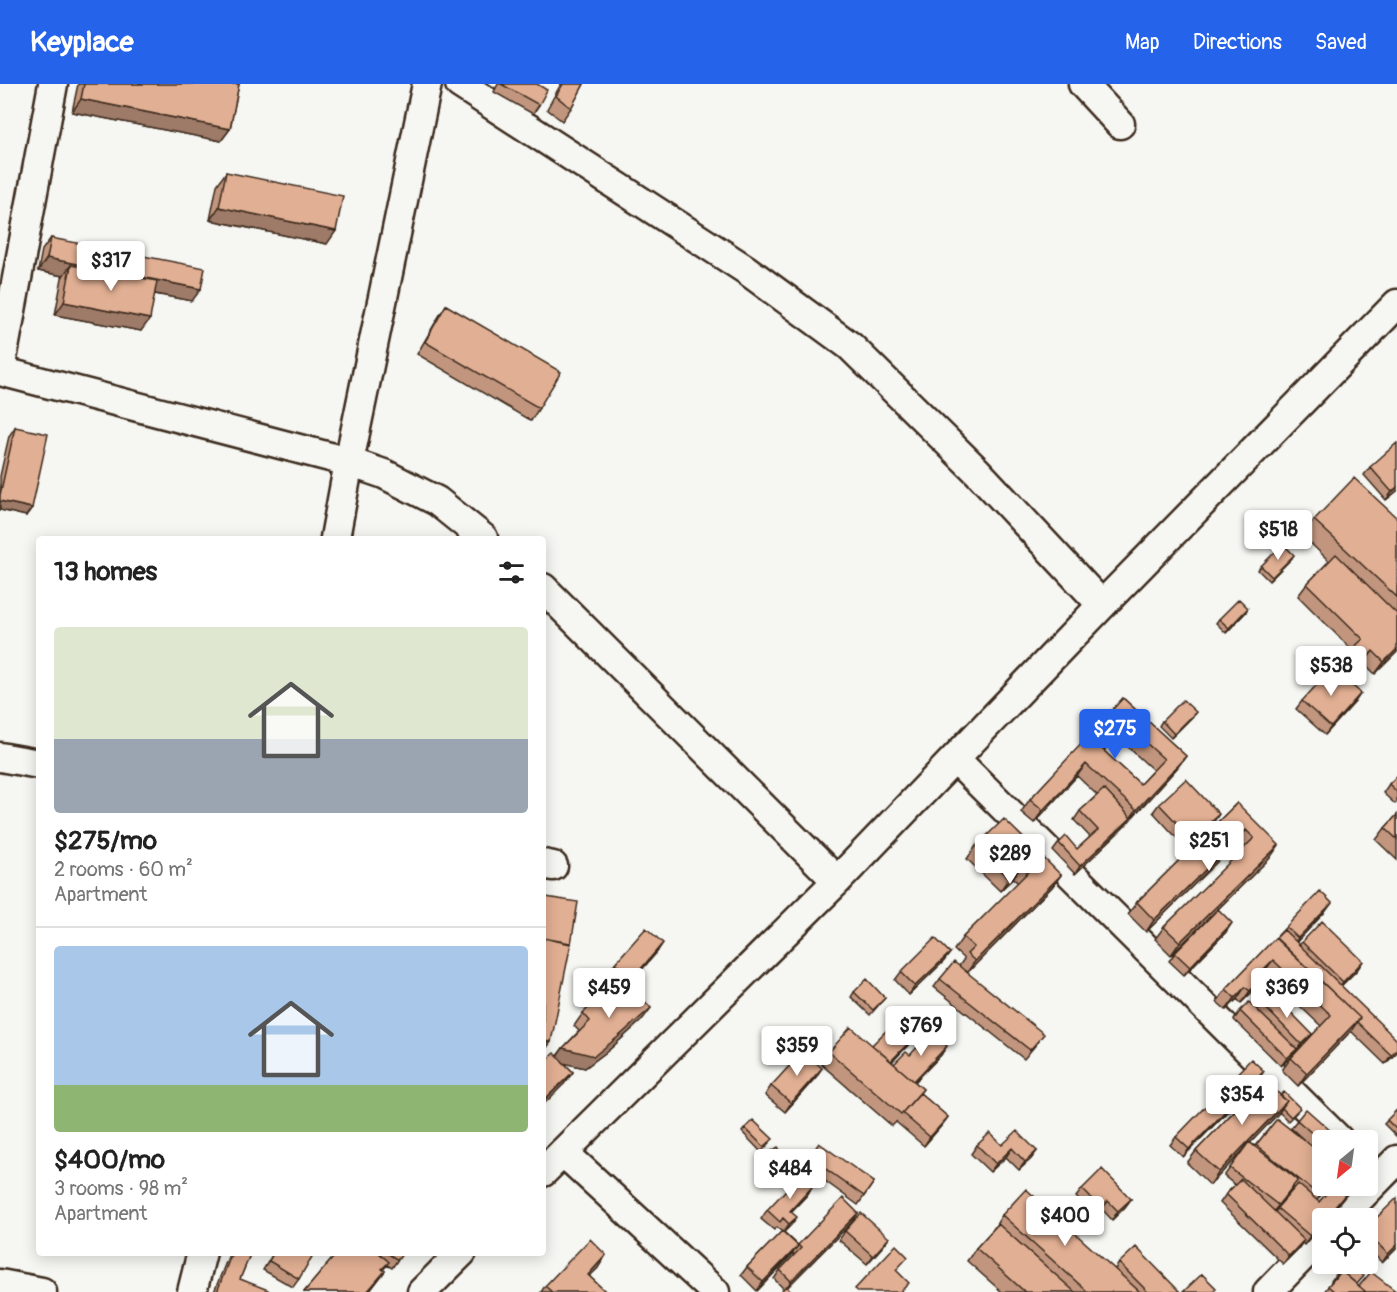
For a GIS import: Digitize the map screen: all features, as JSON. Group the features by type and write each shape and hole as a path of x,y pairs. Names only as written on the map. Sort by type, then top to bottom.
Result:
{"street":[{"path":"53,84 0,370 349,462 384,474 437,501 481,536"},
{"path":"335,536 427,84"},
{"path":"460,84 745,269 850,346 977,471 1102,605"},
{"path":"1083,84 1120,124"},
{"path":"715,1292 553,1162 837,881 1102,605 1397,304"},
{"path":"546,591 837,881"},
{"path":"0,757 36,763"},
{"path":"955,759 1329,1130"},
{"path":"1348,1208 1381,1169"},
{"path":"1268,1292 1312,1246"},
{"path":"192,1292 201,1256"},
{"path":"422,1292 458,1256"},
{"path":"0,1284 42,1292"}],"building":[{"path":"84,84 239,84 230,129 81,99"},
{"path":"501,84 537,84 547,90 539,105"},
{"path":"563,84 584,84 571,108 556,96"},
{"path":"226,172 343,196 336,231 219,207"},
{"path":"51,238 205,268 201,289 47,258"},
{"path":"71,265 157,281 150,319 64,302"},
{"path":"446,305 561,372 539,408 425,342"},
{"path":"15,427 48,434 32,508 0,501"},
{"path":"1397,443 1397,487 1392,492 1370,467"},
{"path":"1354,478 1397,518 1397,597 1314,520"},
{"path":"1283,544 1294,555 1272,577 1261,566"},
{"path":"1336,554 1397,614 1397,649 1384,662 1373,651 1360,665 1348,653 1363,639 1307,584"},
{"path":"1239,599 1248,608 1229,628 1219,619"},
{"path":"1332,668 1361,693 1331,727 1302,701"},
{"path":"1123,698 1186,756 1136,810 1086,764 1043,810 1030,799 1095,729 1110,742 1103,750 1140,784 1164,759 1126,725 1118,734 1103,720"},
{"path":"1183,700 1196,712 1174,734 1162,721"},
{"path":"1397,776 1397,792 1389,784"},
{"path":"1186,779 1219,814 1192,839 1159,804"},
{"path":"1104,789 1131,818 1080,866 1059,843 1066,836 1077,849 1098,830 1080,811"},
{"path":"1237,803 1279,845 1180,942 1164,927 1254,838 1246,830 1154,920 1137,902"},
{"path":"1397,815 1397,839 1385,828"},
{"path":"1004,819 1061,875 975,961 967,954 974,947 963,937 1028,872 1022,865 1009,878 976,846"},
{"path":"1320,891 1332,903 1298,938 1286,927"},
{"path":"546,897 578,902 571,944 546,939"},
{"path":"1218,909 1232,923 1190,967 1175,953"},
{"path":"1322,921 1363,961 1343,982 1302,942"},
{"path":"646,928 663,943 633,978 615,963"},
{"path":"1284,930 1397,1040 1397,1049 1391,1055 1357,1022 1360,1018 1276,938"},
{"path":"935,938 950,953 915,986 901,972"},
{"path":"1275,938 1360,1018 1307,1073 1291,1058 1331,1015 1273,960 1259,974 1263,977 1250,991 1245,987 1235,998 1226,989"},
{"path":"546,939 571,943 551,1042 546,1041"},
{"path":"954,962 1044,1034 1030,1050 940,979"},
{"path":"622,977 651,1008 594,1056 563,1048 590,1021 583,1013"},
{"path":"867,979 885,998 873,1010 854,992"},
{"path":"1273,994 1312,1034 1301,1044 1262,1004"},
{"path":"1249,1002 1297,1049 1287,1058 1240,1011"},
{"path":"907,1010 924,1027 891,1061 872,1045"},
{"path":"851,1027 923,1089 901,1114 829,1052"},
{"path":"932,1031 947,1046 914,1081 894,1064 906,1052 910,1055"},
{"path":"803,1051 822,1068 791,1103 771,1086"},
{"path":"554,1053 573,1072 546,1098 546,1060"},
{"path":"1251,1059 1264,1071 1189,1149 1176,1137"},
{"path":"1264,1080 1287,1101 1219,1172 1196,1151"},
{"path":"1284,1092 1300,1108 1291,1117 1282,1108 1287,1101 1280,1096"},
{"path":"920,1093 948,1117 930,1137 902,1113"},
{"path":"1306,1109 1330,1130 1312,1130 1312,1133 1297,1120"},
{"path":"1397,1110 1397,1130 1387,1120"},
{"path":"1277,1119 1312,1146 1312,1190 1256,1145"},
{"path":"753,1120 773,1139 764,1147 745,1128"},
{"path":"1017,1131 1037,1151 1025,1162 1012,1148 996,1164 977,1145 990,1133 1002,1145"},
{"path":"1249,1142 1298,1180 1278,1205 1230,1168"},
{"path":"819,1143 874,1182 864,1196 809,1157"},
{"path":"778,1147 785,1158 776,1163 770,1152"},
{"path":"1102,1169 1131,1199 1118,1211 1108,1201 1101,1208 1082,1189"},
{"path":"801,1174 813,1186 790,1211 797,1217 789,1224 783,1218 780,1222 767,1210"},
{"path":"1241,1179 1304,1240 1289,1256 1226,1194"},
{"path":"1298,1184 1319,1202 1324,1196 1344,1196 1334,1208 1312,1208 1312,1234 1310,1236 1277,1208"},
{"path":"1026,1189 1140,1292 1088,1292 1002,1215"},
{"path":"843,1198 858,1213 791,1281 780,1270 801,1248 798,1245"},
{"path":"1397,1198 1397,1245 1388,1254 1378,1244 1378,1216"},
{"path":"861,1213 889,1238 873,1256 845,1231"},
{"path":"998,1224 1075,1292 1025,1292 976,1248"},
{"path":"782,1231 798,1246 763,1282 747,1267"},
{"path":"590,1239 606,1255 588,1275 606,1292 552,1292 545,1286"},
{"path":"896,1245 908,1257 896,1270 909,1283 900,1292 859,1292 855,1289"},
{"path":"1136,1247 1180,1292 1148,1292 1119,1263"},
{"path":"230,1256 249,1256 240,1279 268,1290 267,1292 217,1292"},
{"path":"272,1256 312,1256 299,1279 269,1261"},
{"path":"335,1256 382,1256 389,1262 382,1269 385,1271 367,1292 304,1292"},
{"path":"1202,1274 1216,1288 1212,1292 1183,1292"},
{"path":"1338,1274 1345,1274 1366,1292 1335,1292 1328,1286"},
{"path":"1345,1274 1364,1276 1357,1284"},
{"path":"1369,1274 1374,1274 1397,1292 1366,1292 1359,1286"},
{"path":"786,1286 791,1292 780,1292"}]}
